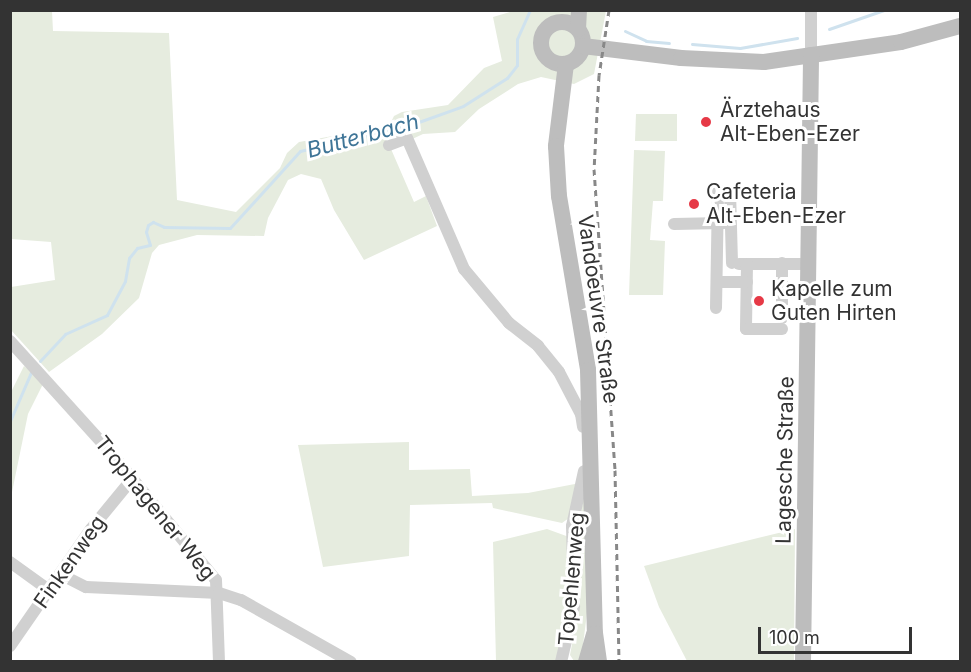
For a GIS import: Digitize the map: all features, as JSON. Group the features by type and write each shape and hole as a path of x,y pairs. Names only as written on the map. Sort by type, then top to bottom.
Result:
{"street":[{"path":"578,29 565,16 550,26 542,36 541,48 548,59 566,64 579,56 583,46 578,29 579,10"},
{"name":"Lagesche Straße","path":"804,660 811,10"},
{"path":"583,46 745,62 901,42 958,26"},
{"name":"Vandoeuvre Straße","path":"548,59 558,99"},
{"name":"Vandoeuvre Straße","path":"566,64 558,99 556,146 559,196 588,370 595,633 599,662"},
{"name":"Topehlenweg","path":"389,145 407,138 464,269 509,323 538,346 560,372 581,414 583,486 572,526 574,607 561,662"},
{"path":"674,224 724,223 725,263 717,282 716,308"},
{"path":"725,263 810,264"},
{"path":"747,264 746,329 782,324 782,263"},
{"path":"717,282 747,282"},
{"name":"Trophagener Weg","path":"10,341 132,479 216,580 219,593 241,600 351,662"},
{"name":"Finkenweg","path":"10,646 60,574 132,479"},
{"path":"10,562 49,590"},
{"path":"60,574 87,587 219,593 219,662"},
{"name":"Vandoeuvre Straße","path":"586,662 595,633"}],"shaded area":[{"path":"11,11 52,11 53,31 169,33 177,200 236,212 280,168 287,153 299,142 389,126 394,116 402,112 448,105 484,68 502,61 493,17 513,11 606,11 594,74 574,84 541,77 518,84 479,109 455,132 423,134 391,149 414,202 426,196 437,226 364,260 334,210 321,179 301,174 288,180 268,218 264,236 197,235 159,245 152,253 139,298 102,334 49,372 11,330 11,287 55,280 51,242 11,239"},
{"path":"636,114 677,114 677,141 635,141"},
{"path":"634,150 665,151 663,201 653,201 650,240 665,241 663,295 629,295"},
{"path":"24,366 44,382 28,414 11,497 11,392"},
{"path":"409,442 409,470 470,469 472,496 528,493 580,483 569,518 562,523 493,508 492,503 410,505 409,556 323,567 298,445"},
{"path":"585,491 589,597 581,661 574,661 570,655 577,618 578,528"},
{"path":"547,529 569,537 568,619 556,661 496,661 493,542"},
{"path":"795,529 794,661 687,661 659,607 644,566"}],"waterway":[{"name":"Butterbach","path":"40,361 65,334 107,315 125,281 129,258 137,248 150,245 146,232 148,225 153,222 164,227 230,228 300,151 413,124 463,106 507,78 517,65 517,39 530,10"},
{"path":"829,29 884,10"},
{"path":"625,31 646,41 669,43"},
{"path":"692,44 740,48 797,38"},
{"name":"Butterbach","path":"10,421 32,370"}],"railway":[{"path":"609,10 599,75 594,169 615,470 619,662"}],"place":[{"name":"Ärztehaus Alt-Eben-Ezer","path":"706,122"},
{"name":"Cafeteria Alt-Eben-Ezer","path":"694,204"},
{"name":"Kapelle zum Guten Hirten","path":"759,301"}]}
